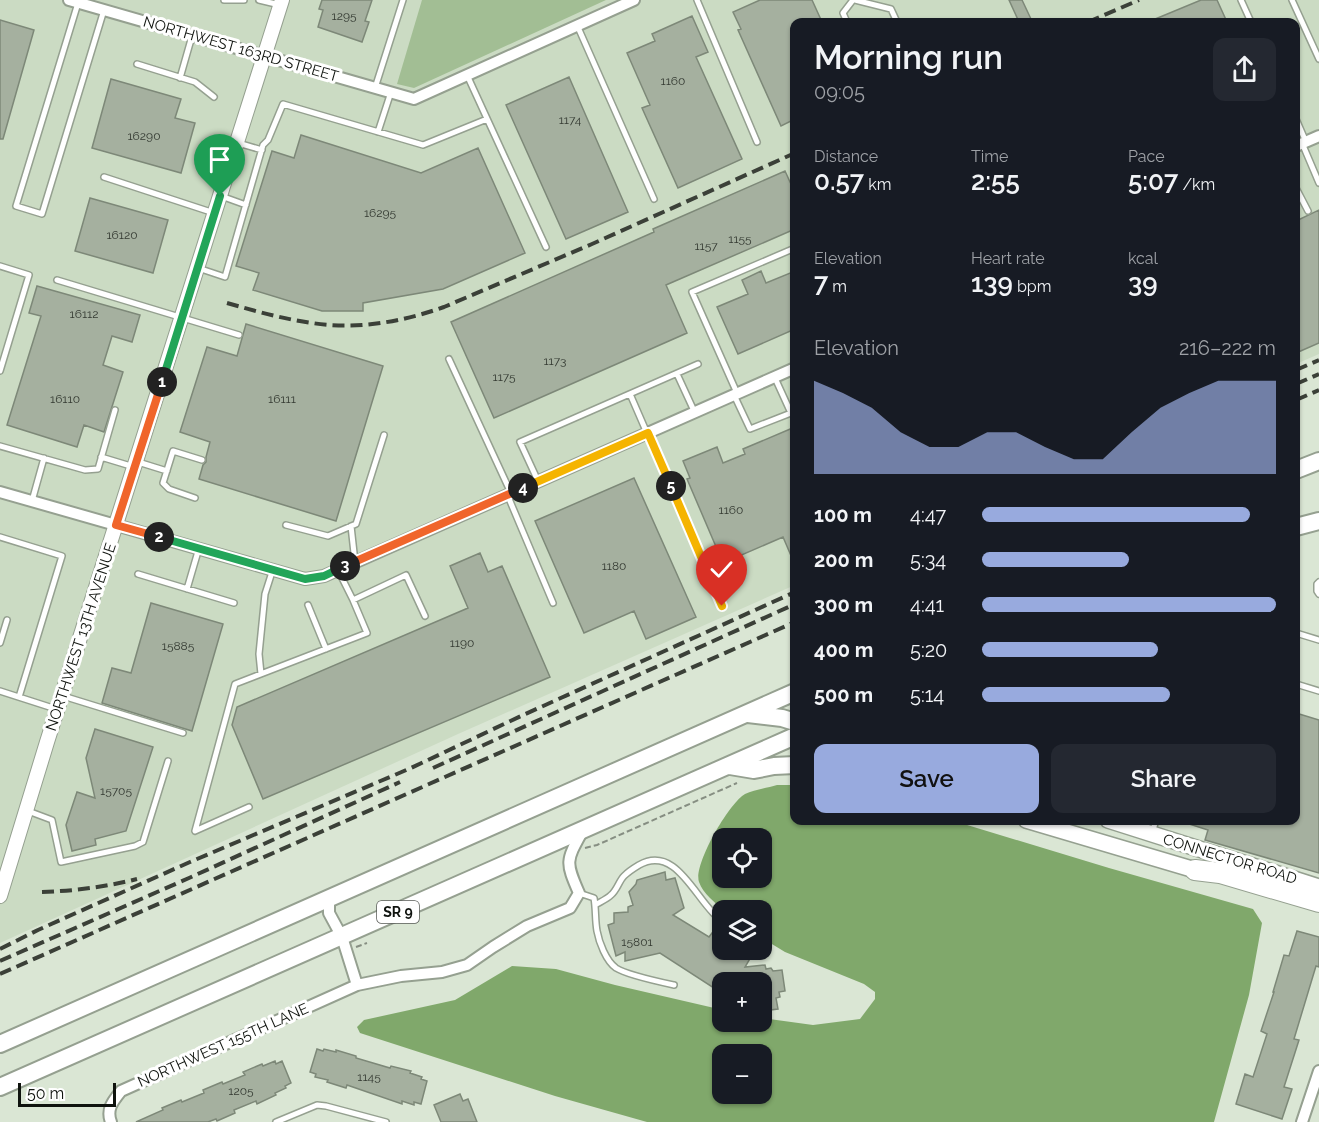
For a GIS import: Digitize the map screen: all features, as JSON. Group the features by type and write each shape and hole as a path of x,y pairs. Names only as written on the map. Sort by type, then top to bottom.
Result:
{"highway":[{"path":"1195,870 1220,873 1319,902"}],"main road":[{"path":"1300,468 1319,460"},
{"path":"1300,526 1319,521"},
{"name":"SR 9","path":"0,1044 790,694"},
{"path":"747,713 790,720"},
{"name":"SR 9","path":"0,1087 790,738"},
{"path":"729,766 754,770 790,765"},
{"name":"CONNECTOR ROAD","path":"1043,825 1195,870"},
{"name":"CONNECTOR ROAD","path":"1134,825 1154,828 1319,886"},
{"path":"1195,870 1209,878 1319,912"}],"street":[{"path":"467,75 634,0"},
{"name":"NORTHWEST 163RD STREET","path":"73,1 414,99 467,75"},
{"name":"NORTHWEST 13TH AVENUE","path":"0,896 5,864 26,811 281,3"},
{"path":"1301,144 1319,136"},
{"path":"0,492 305,579 324,576 338,570 790,370"},
{"path":"1120,848 1128,825"},
{"path":"1147,855 1154,828"},
{"path":"577,897 569,864 572,851 583,830"},
{"name":"NORTHWEST 155TH LANE","path":"111,1122 108,1115 111,1103 121,1091 357,985 401,976 442,972 467,965 527,926 570,908 577,897"},
{"path":"329,898 329,913 342,937 357,985"},
{"path":"1302,1122 1319,1071"}],"lane":[{"path":"224,0 244,0"},
{"path":"259,0 281,3"},
{"path":"375,88 404,0"},
{"path":"697,0 758,142"},
{"path":"846,18 843,13 854,0 891,9 895,18"},
{"path":"1241,0 1249,18"},
{"path":"1292,0 1319,59"},
{"path":"73,1 16,206 42,214 104,10"},
{"path":"577,26 654,199"},
{"path":"180,78 193,35"},
{"path":"136,64 195,82 214,97"},
{"path":"467,75 546,247"},
{"path":"378,132 391,92"},
{"path":"198,268 225,277 263,145 268,140 284,104 423,145 487,119"},
{"path":"238,143 262,150"},
{"path":"1301,144 1319,183"},
{"path":"104,177 215,213"},
{"path":"220,196 246,205"},
{"path":"1300,196 1308,211"},
{"path":"790,250 692,292 750,429 790,413"},
{"path":"0,266 29,275 0,371"},
{"path":"57,279 239,335"},
{"path":"449,359 509,494 553,603"},
{"path":"538,481 520,442 698,364"},
{"path":"677,374 695,413"},
{"path":"775,377 790,411"},
{"path":"630,394 722,606"},
{"path":"0,446 85,470 98,469 115,410"},
{"path":"286,525 328,536 356,524 384,435"},
{"path":"195,498 169,489 163,483 173,451 202,460"},
{"path":"101,457 167,471"},
{"path":"32,501 44,458"},
{"path":"351,526 355,562"},
{"path":"0,537 62,556 19,697"},
{"path":"187,589 199,549"},
{"path":"261,674 260,654 265,594 273,570"},
{"path":"249,807 195,831 235,684 367,633 338,570"},
{"path":"138,574 234,603"},
{"path":"353,600 406,575 425,616"},
{"path":"1319,582 1317,584 1319,594"},
{"path":"308,605 326,649"},
{"path":"0,643 7,620"},
{"path":"1300,634 1319,640"},
{"path":"1300,685 1319,691"},
{"path":"0,691 183,733"},
{"path":"26,811 52,820 61,862 135,846 143,842 168,761"},
{"path":"596,905 611,896 625,875 642,864 658,859 671,864 682,874 712,912"},
{"path":"577,897 594,898 596,931 601,946 616,968 674,985"},
{"path":"276,1122 317,1105 386,1122"},
{"path":"364,1122 372,1118"}],"path":[{"path":"583,848 597,845 745,781"}],"shaded area":[{"path":"0,0 1319,0 1319,354 1300,362 1300,18 790,18 790,587 458,734 0,943"},
{"path":"422,0 606,0 414,88 397,84"},
{"path":"777,785 790,785 790,825 967,825 1253,909 1262,923 1249,995 1214,1122 647,1122 555,1096 360,1033 357,1027 364,1020 455,1000 512,966 556,969 712,1007 712,1032 772,1032 772,1019 813,1025 860,1019 875,999 875,992 864,984 785,952 772,944 772,900 712,900 701,886 699,874 701,862 712,839 712,888 772,888 772,828 718,828 730,809 745,794"}],"building":[{"path":"322,0 372,0 365,21 369,22 362,42 318,27 323,10 319,9"},
{"path":"760,0 812,0 820,18 790,18 790,122 781,126 738,30 741,29 733,12"},
{"path":"1009,0 1022,0 1031,18 1017,18"},
{"path":"1201,0 1217,0 1225,18 1158,18"},
{"path":"692,16 708,52 696,57 742,159 678,188 642,108 650,105 627,53 655,41 652,34"},
{"path":"0,20 34,30 3,139 0,139"},
{"path":"569,77 628,212 566,239 506,105"},
{"path":"111,79 181,99 175,118 195,123 181,173 92,148"},
{"path":"301,135 421,173 478,148 525,253 443,289 363,303 363,311 322,311 253,290 259,273 236,266 272,151 294,158"},
{"path":"785,171 790,182 790,231 666,285 687,333 494,418 451,322 654,232 653,229"},
{"path":"90,198 168,220 153,273 75,251"},
{"path":"1319,210 1319,343 1300,351 1300,219"},
{"path":"761,271 766,283 790,273 790,331 738,354 717,307 748,294 742,280"},
{"path":"37,286 140,315 132,342 112,336 103,365 123,372 104,432 84,425 77,447 7,425 41,316 29,313"},
{"path":"246,324 383,366 336,521 199,479 206,462 210,442 180,432 207,347 237,356"},
{"path":"790,429 790,553 783,537 723,563 687,479 690,478 683,461 717,447 723,463 745,454 743,449"},
{"path":"634,478 696,617 646,639 634,611 584,633 535,521"},
{"path":"480,553 488,572 502,566 550,677 263,799 232,725 237,707 468,608 450,566"},
{"path":"151,603 223,624 192,731 102,703 112,668 131,673"},
{"path":"1300,714 1319,720 1319,873 1205,840 1208,830 1192,825 1300,825"},
{"path":"95,729 153,747 126,831 95,839 96,845 72,851 66,825 77,792 95,798 86,758"},
{"path":"665,872 666,880 675,878 684,908 673,915 709,937 712,933 712,960 749,960 745,967 765,965 766,969 782,970 785,991 779,992 780,997 776,998 778,1009 772,1010 772,972 712,972 712,987 660,953 625,961 625,952 616,956 608,925 614,923 614,913 628,912 628,907 633,905 629,892 637,880"},
{"path":"1297,931 1319,937 1319,967 1316,966 1294,1039 1299,1040 1284,1087 1292,1089 1282,1119 1236,1104 1245,1074 1253,1077 1267,1034 1261,1031 1284,955 1289,956"},
{"path":"317,1049 336,1052 336,1050 390,1068 391,1066 411,1071 410,1073 427,1081 421,1104 414,1102 414,1105 402,1101 402,1104 347,1085 346,1088 315,1077 316,1074 310,1072"},
{"path":"275,1061 276,1064 282,1061 291,1083 275,1093 276,1095 257,1104 256,1101 234,1110 235,1113 217,1121 216,1119 208,1122 136,1122 163,1110 162,1108 204,1093 203,1090 245,1075 243,1072"},
{"path":"460,1094 463,1101 468,1099 477,1122 441,1122 434,1105"}],"railway":[{"path":"1097,18 1139,0"},
{"path":"227,303 280,317 329,325 362,325 412,317 444,307 592,244 790,155"},
{"path":"1300,368 1319,360"},
{"path":"1300,382 1319,374"},
{"path":"1300,398 1319,390"},
{"path":"0,949 190,862 411,768 790,594"},
{"path":"433,768 790,606"},
{"path":"0,974 790,624"},
{"path":"0,961 400,782"},
{"path":"42,892 90,888 137,879"}],"route":[{"path":"220,196 116,525 305,579 324,576 648,433 722,606"}]}
